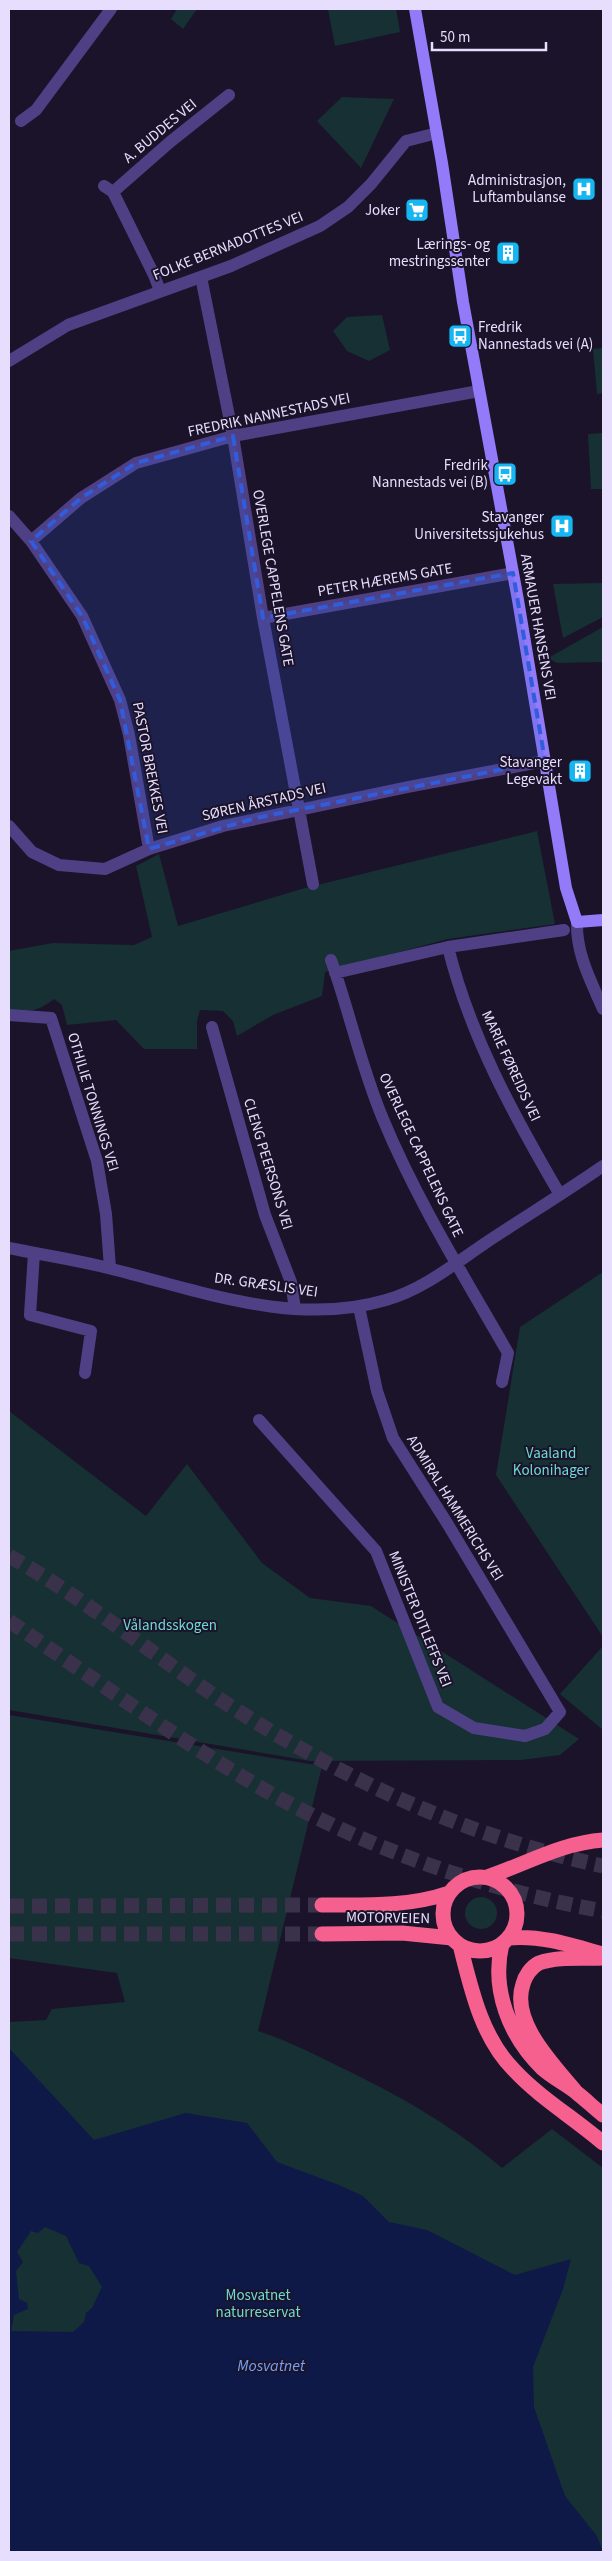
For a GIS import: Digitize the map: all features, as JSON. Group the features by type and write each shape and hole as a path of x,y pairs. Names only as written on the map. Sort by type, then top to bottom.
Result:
{"highway":[{"path":"603,1840 564,1846 520,1866 487,1877 466,1879 449,1893 444,1904 443,1916 446,1928 456,1942 471,1991 488,2034 508,2064 548,2100 603,2143"},
{"path":"487,1877 502,1884 513,1896 517,1918 505,1941 498,1972 499,1990 511,2024 520,2042 543,2069 576,2092 603,2115"},
{"name":"MOTORVEIEN","path":"322,1905 397,1904 433,1899 449,1893"},
{"name":"MOTORVEIEN","path":"322,1934 402,1934 456,1942"},
{"path":"456,1942 470,1950 481,1951 505,1941 529,1936 603,1954"},
{"path":"576,2092 533,2035 523,2012 521,1989 524,1979 537,1964 548,1961 603,1958"}],"street":[{"path":"21,121 36,110 111,9"},
{"name":"ARMAUER HANSENS VEI","path":"415,9 437,133 478,391 513,573 566,888 577,922 576,939 581,958 603,1009"},
{"name":"A. BUDDES VEI","path":"160,291 154,275 108,189 228,95"},
{"name":"FOLKE BERNADOTTES VEI","path":"9,361 68,325 201,276 287,241 334,218 371,184 406,141 437,133"},
{"name":"OVERLEGE CAPPELENS GATE","path":"201,276 233,436 263,618 313,884"},
{"name":"FREDRIK NANNESTADS VEI","path":"31,541 81,498 136,463 233,436 478,391"},
{"name":"PASTOR BREKKES VEI","path":"9,516 31,541 82,616 120,700 129,735 149,850"},
{"name":"PETER HÆREMS GATE","path":"263,618 513,573"},
{"name":"SØREN ÅRSTADS VEI","path":"9,826 32,852 59,865 105,869 149,850 223,826 545,761"},
{"path":"577,922 603,920"},
{"path":"335,973 448,947 564,930"},
{"name":"MARIE FØREIDS VEI","path":"448,947 455,976 477,1039 521,1127 559,1193"},
{"name":"OVERLEGE CAPPELENS GATE","path":"331,960 362,1065 383,1120 433,1225 508,1353 502,1382"},
{"name":"OTHILIE TONNINGS VEI","path":"9,1014 51,1018 97,1161 106,1214 110,1268"},
{"name":"CLENG PEERSONS VEI","path":"212,1027 263,1208 291,1282 295,1309"},
{"name":"DR. GRÆSLIS VEI","path":"9,1248 110,1268 219,1296 295,1309 329,1310 359,1307 393,1298 429,1281 559,1193 603,1166"},
{"path":"34,1253 30,1316 91,1331 85,1373"},
{"name":"ADMIRAL HAMMERICHS VEI","path":"359,1307 377,1391 393,1438 447,1523 560,1712"},
{"name":"MINISTER DITLEFFS VEI","path":"259,1420 376,1551 438,1707 474,1728 525,1736 545,1728 560,1712"}],"highlighted area":[{"path":"233,436 263,618 513,573 545,761 256,818 149,849 120,700 82,616 31,541 81,498 136,463"}],"green space":[{"path":"177,9 197,9 183,29 171,19"},
{"path":"328,9 396,9 400,32 335,46"},
{"path":"342,97 394,99 361,168 317,121"},
{"path":"382,315 390,350 369,361 347,351 333,331 347,317"},
{"path":"603,348 603,393 597,394 593,349"},
{"path":"603,433 603,489 591,489 588,434"},
{"path":"603,583 603,617 563,638 553,584"},
{"path":"603,627 603,662 557,663 548,658"},
{"path":"537,831 555,924 448,939 325,972 322,996 273,1015 237,1036 233,1021 223,1011 200,1010 197,1021 197,1049 144,1049 116,1020 67,1025 62,1005 54,999 33,1010 9,1010 9,951 53,943 134,945 152,937 136,866 159,854 178,926 305,888"},
{"name":"Vaaland Kolonihager","path":"603,1272 603,1637 496,1475 520,1327"},
{"name":"Vålandsskogen","path":"9,1411 146,1516 187,1464 262,1563 310,1598 371,1606 579,1739 560,1755 521,1760 310,1761 9,1710"},
{"path":"603,1646 603,1730 560,1694"},
{"name":"Mosvatnet naturreservat","path":"9,1715 322,1766 258,2031 279,2038 309,2052 403,2099 444,2124 502,2168 552,2129 603,2168 603,2552 9,2552 9,2022 46,2020 52,2009 125,2002 117,1973 9,1958"},
{"path":"481,1897 492,1902 497,1913 492,1924 481,1929 470,1924 465,1913 470,1902"}],"water":[{"name":"Mosvatnet","path":"9,2048 94,2140 186,2113 247,2123 277,2162 363,2196 389,2222 427,2230 515,2275 571,2259 563,2289 533,2367 534,2407 565,2496 597,2536 603,2552 9,2552","holes":["45,2227 66,2236 79,2263 89,2266 102,2287 92,2308 86,2313 84,2322 73,2332 11,2331 14,2315 28,2309 27,2303 19,2299 16,2271 23,2262 17,2252 31,2231 38,2233"]}],"tunnel":[{"path":"9,1556 91,1608 224,1702 314,1756 406,1802 453,1821 502,1839 603,1866"},
{"path":"9,1621 203,1753 309,1814 390,1850 474,1880 517,1892 603,1911"},
{"path":"9,1906 322,1905"},
{"path":"9,1934 322,1934"}],"place":[{"name":"Administrasjon, Luftambulanse","path":"584,189"},
{"name":"Joker","path":"417,210"},
{"name":"Lærings- og mestringssenter","path":"508,253"},
{"name":"Fredrik Nannestads vei (A)","path":"460,336"},
{"name":"Fredrik Nannestads vei (B)","path":"505,474"},
{"name":"Stavanger Universitetssjukehus","path":"562,526"},
{"name":"Stavanger Legevakt","path":"580,771"}]}
